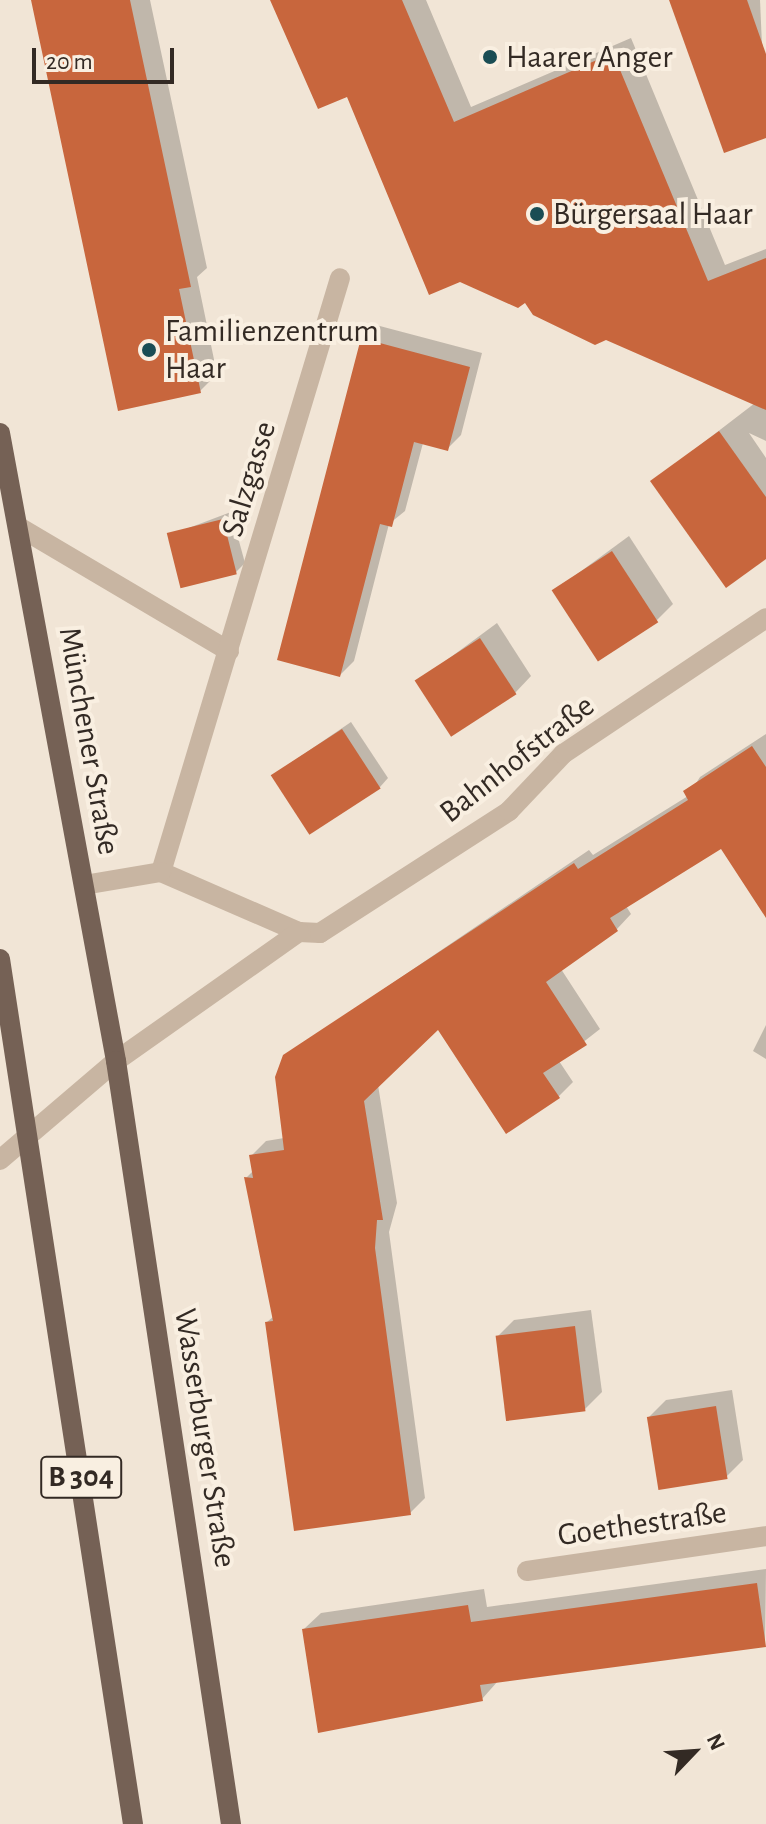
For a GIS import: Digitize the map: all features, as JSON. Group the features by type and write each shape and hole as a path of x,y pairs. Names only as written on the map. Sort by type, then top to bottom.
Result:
{"main road":[{"name":"Münchener Straße","path":"0,433 116,1061"},
{"name":"B 304","path":"0,959 30,1131 133,1824"},
{"name":"Wasserburger Straße","path":"116,1061 231,1824"}],"street":[{"name":"Salzgasse","path":"161,872 340,278"},
{"path":"19,527 229,651"},
{"name":"Bahnhofstraße","path":"0,1160 30,1131 116,1061 299,932 320,933 509,811 563,754 766,618"},
{"path":"84,885 161,872 299,932"},
{"name":"Goethestraße","path":"527,1571 766,1536"}],"building":[{"path":"31,0 130,0 191,287 179,289 201,393 118,411"},
{"name":"Bürgersaal Haar","path":"270,0 402,0 454,122 613,53 708,281 766,258 766,410 606,340 595,345 533,315 525,303 518,308 460,282 429,295 347,97 318,109"},
{"path":"669,0 747,0 766,54 766,138 724,153"},
{"path":"361,338 470,367 448,451 414,442 392,527 380,524 340,677 277,660"},
{"path":"719,431 766,497 766,559 726,588 650,481"},
{"path":"223,519 237,574 181,588 167,533"},
{"path":"612,551 658,622 598,662 552,590"},
{"path":"480,638 516,694 451,737 415,680"},
{"path":"342,729 381,789 309,835 271,775"},
{"path":"752,746 766,767 766,918 721,849 610,918 618,931 546,982 587,1045 543,1073 560,1098 506,1134 438,1030 364,1101 383,1220 377,1220 375,1248 411,1515 294,1531 265,1322 273,1321 244,1177 253,1178 249,1155 284,1150 275,1077 283,1055 574,863 578,869 688,800 683,791"},
{"path":"575,1326 585,1411 506,1421 496,1336"},
{"path":"716,1406 728,1479 658,1490 647,1417"},
{"path":"757,1583 766,1647 480,1685 483,1701 318,1733 302,1629 468,1605 471,1622"}],"place":[{"name":"Haarer Anger","path":"490,57"},
{"name":"Bürgersaal Haar","path":"537,214"},
{"name":"Familienzentrum Haar","path":"149,350"}]}
